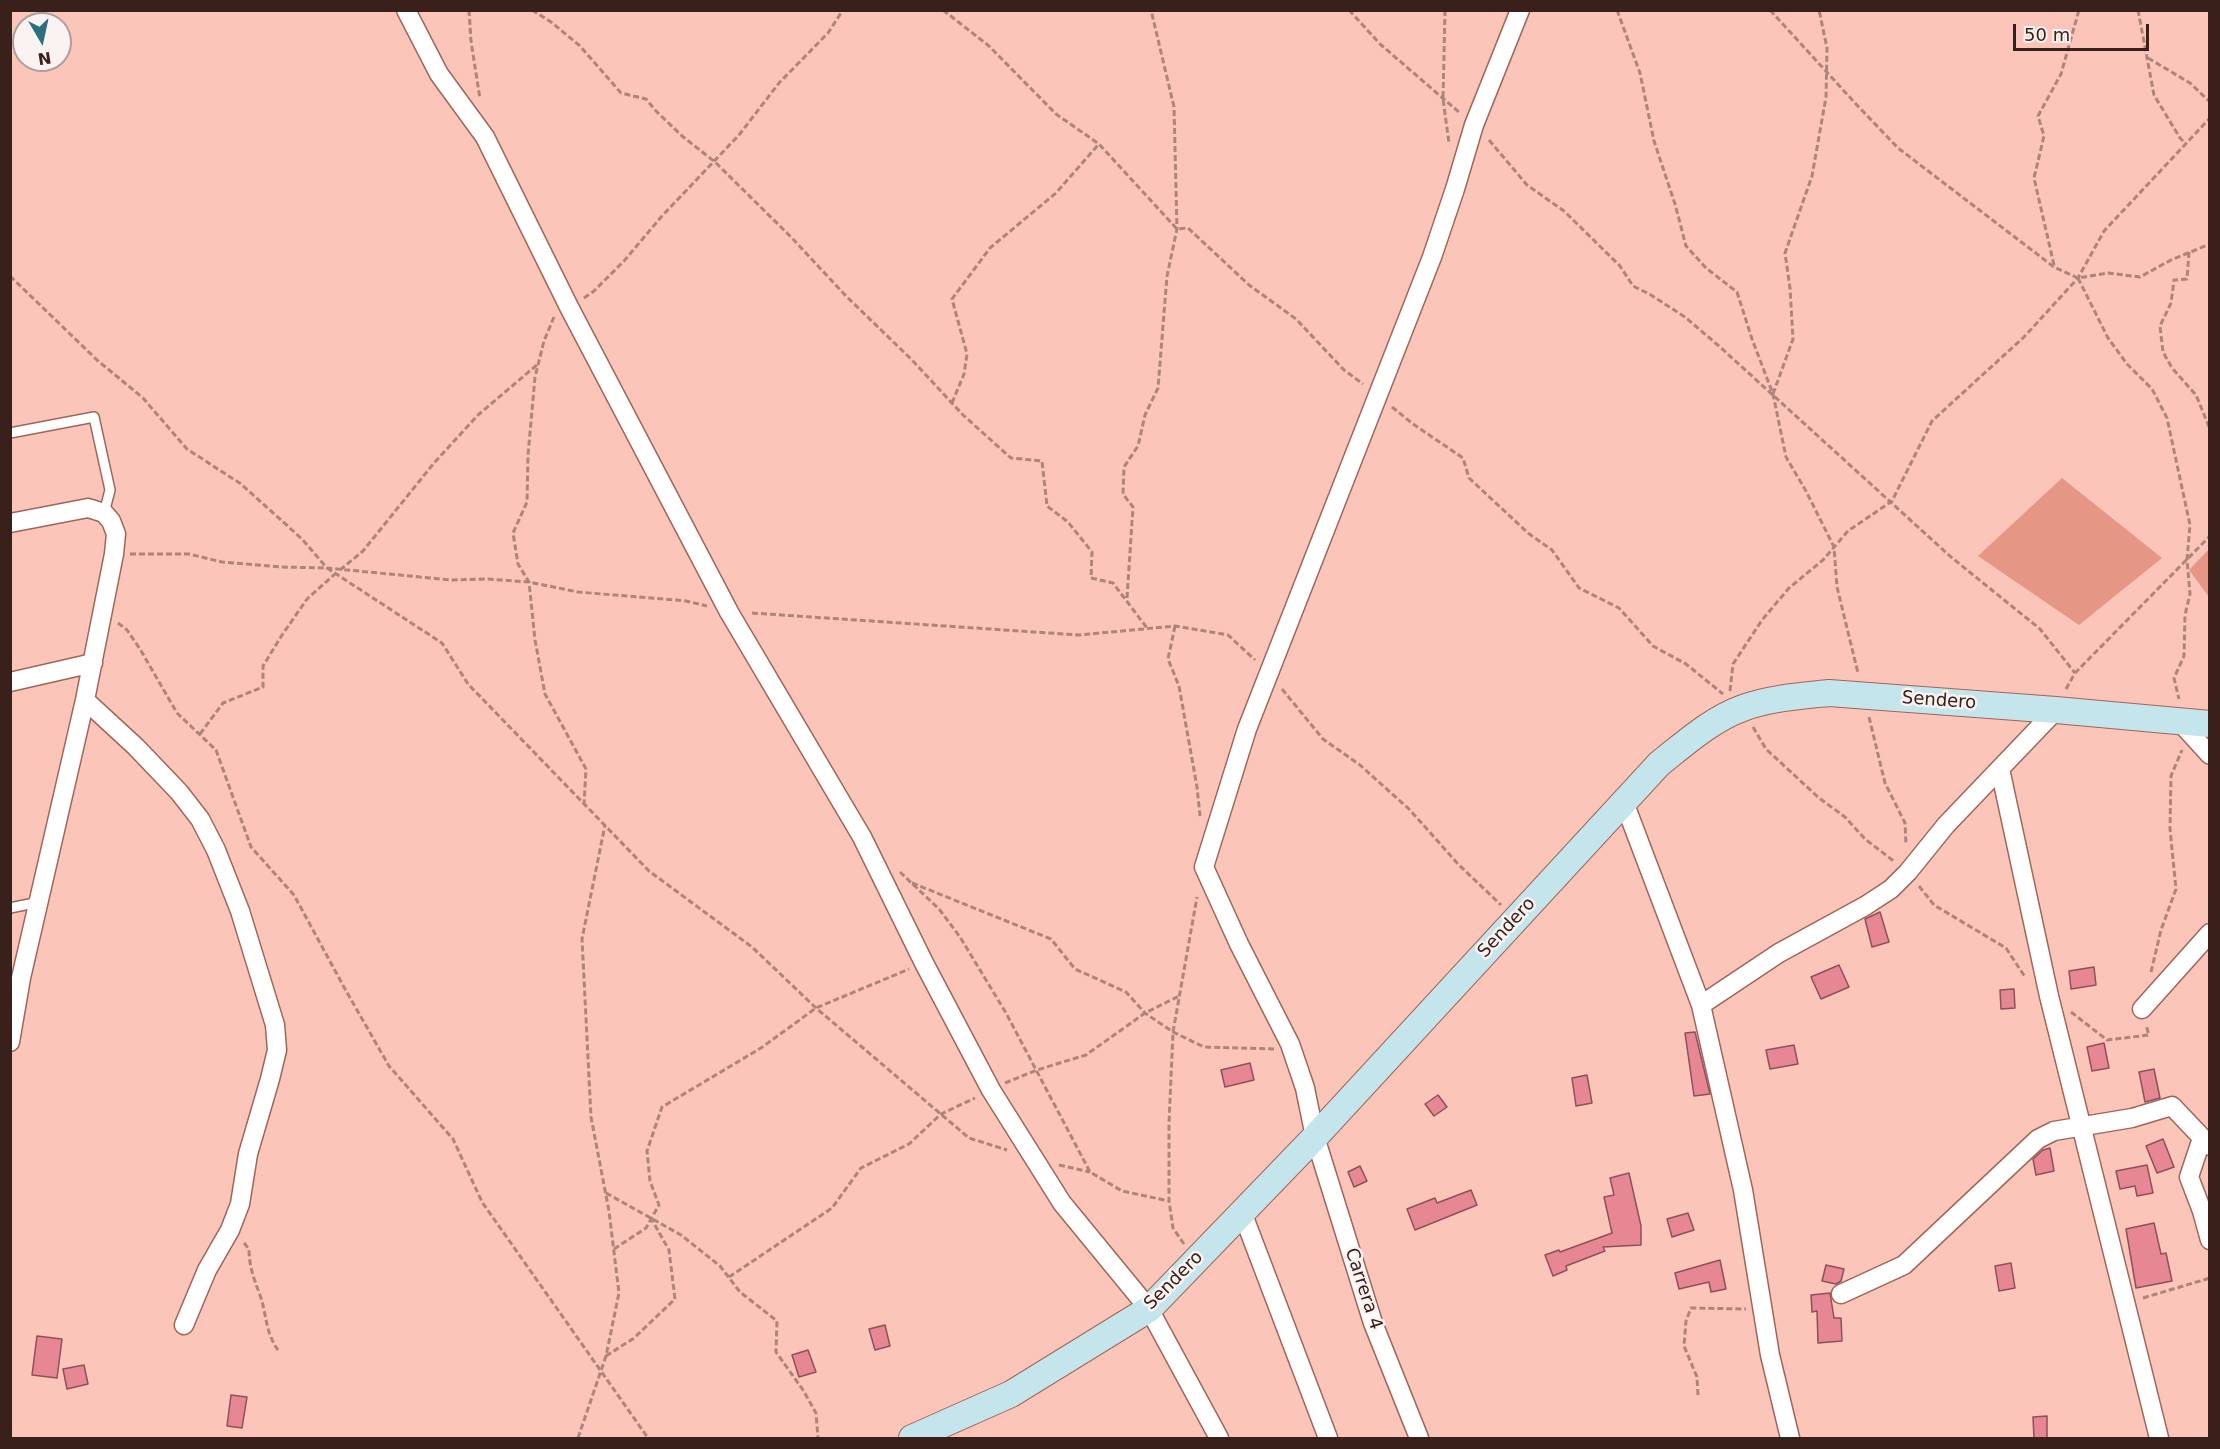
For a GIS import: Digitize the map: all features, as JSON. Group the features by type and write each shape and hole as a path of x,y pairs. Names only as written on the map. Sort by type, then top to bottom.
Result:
{"main road":[{"name":"Sendero","path":"912,1438 1011,1394 1149,1309 1315,1137 1659,764 1687,741 1742,709 1801,696 1829,693 2056,710 2193,726"}],"street":[{"path":"406,10 439,74 485,136 569,307 729,612 862,837 924,963 991,1090 1062,1203 1149,1309 1219,1438"},
{"path":"1204,867 1247,729 1436,245 1474,125 1520,10"},
{"path":"10,523 88,508 104,513 111,521 116,534 86,700 39,902 16,979 10,1042"},
{"path":"10,682 93,663"},
{"path":"86,700 136,747 179,792 200,819 216,850 240,911 275,1025 277,1050 248,1154 240,1204 230,1230 207,1270 184,1326"},
{"path":"1701,1005 1779,953 1865,906 1891,889 1908,872 1946,825 2056,710"},
{"path":"2193,726 2210,755"},
{"path":"2000,770 2049,996 2158,1438"},
{"path":"1624,802 1701,1005 1743,1190 1775,1378 1790,1438"},
{"name":"Carrera 4","path":"1204,867 1239,944 1290,1044 1305,1088 1315,1137 1373,1323 1419,1438"},
{"path":"2142,1009 2210,933"},
{"path":"1841,1294 1904,1265 2038,1139 2054,1131 2132,1118 2172,1106 2206,1142 2188,1177 2202,1211 2210,1240"},
{"path":"1242,1212 1328,1438"}],"lane":[{"path":"10,433 93,417 110,490 104,513"},
{"path":"10,908 39,902"}],"path":[{"path":"469,10 480,105"},
{"path":"532,10 580,46 621,93 646,99 682,136 715,162 952,403 1011,458 1042,461 1047,506 1068,522 1092,552 1091,578 1113,583 1147,628"},
{"path":"584,804 586,769 545,693 535,640 529,582 518,564 513,533 527,502 528,455 535,377 544,341 556,312 569,307 594,291 739,135 779,83 828,33 843,10"},
{"path":"942,10 989,46 1056,114 1099,144 1177,229"},
{"path":"1127,600 1133,507 1123,494 1124,467 1138,446 1144,415 1158,388 1167,276 1177,229 1174,107 1151,10"},
{"path":"1349,10 1380,44 1485,135 1527,184 1564,211 1620,266 1633,286 1652,295 1684,317 1773,394 1951,557 2040,629 2075,673"},
{"path":"1445,10 1443,99 1449,144"},
{"path":"1617,10 1640,73 1654,141 1686,246 1706,268 1737,292 1773,394 1786,457 1834,547 1837,587 1872,736 1885,783 1905,823 1908,872"},
{"path":"1770,10 1898,148 2054,267 2078,278 2108,273 2140,277 2210,243"},
{"path":"1773,394 1793,339 1785,253 1812,176 1826,97 1827,48 1819,10"},
{"path":"2054,267 2034,178 2044,136 2038,116 2061,74 2079,10"},
{"path":"2138,10 2154,95 2186,144"},
{"path":"2148,58 2190,83 2210,102"},
{"path":"1177,229 1188,228 1249,285 1296,319 1344,370 1413,424 1463,458 1469,478 1528,533 1552,550 1579,588 1619,608 1653,646 1686,664 1729,698 1733,664 1762,620 1789,588 1823,560 1848,531 1890,502 1932,421 2024,337 2078,278 2104,231 2210,118"},
{"path":"952,403 964,374 967,354 952,299 990,249 1056,194 1099,144"},
{"path":"2189,252 2187,279 2174,280 2171,303 2160,326 2163,352 2172,368 2196,395 2210,429"},
{"path":"10,276 97,360 143,398 187,449 241,484 302,539 327,568 442,643 468,684 649,870 752,947 816,1008 969,1138 1035,1160 1090,1172 1122,1191 1169,1201"},
{"path":"1742,709 1766,749 1819,798 1845,817 1864,840 1908,872 1935,904 2006,948 2027,980 2107,1040 2149,1035 2142,1009 2161,930 2176,889 2170,829 2171,776 2193,726 2179,697 2174,678 2184,656 2185,615 2190,594 2187,560 2190,525 2167,418 2152,389 2127,364 2108,338 2078,278"},
{"path":"200,734 223,703 263,687 263,666 307,599 363,551 434,463 478,415 538,364"},
{"path":"2056,710 2075,673 2210,536"},
{"path":"114,554 189,554 222,562 281,567 327,568 451,580 488,579 529,582 578,592 686,601 729,612 1079,635 1175,626 1228,635 1270,672 1323,739 1360,765 1409,809 1460,865 1515,919"},
{"path":"102,611 128,630 162,684 177,713 216,750 251,847 294,895 389,1066 453,1139 482,1202 648,1438"},
{"path":"1175,626 1168,659 1179,686 1197,788 1200,821"},
{"path":"578,1438 606,1356 619,1293 606,1193 591,1117 582,939 604,825"},
{"path":"894,867 939,909 960,937 1037,1070 1090,1172"},
{"path":"1195,1260 1173,1228 1169,1201 1169,1123 1173,1032 1197,894 1204,867"},
{"path":"911,882 1051,939 1075,969 1126,992 1145,1013 1173,1032 1204,1047 1272,1049 1290,1044"},
{"path":"614,1249 646,1228 659,1205 650,1181 647,1151 662,1107 761,1048 816,1008 924,963"},
{"path":"729,1277 832,1208 861,1168 909,1144 941,1114 1037,1070 1086,1055 1145,1013 1179,996"},
{"path":"606,1193 681,1235 720,1266 740,1292 777,1322 776,1352 816,1413 818,1438"},
{"path":"606,1356 634,1338 675,1299 669,1250 651,1218"},
{"path":"230,1230 249,1249 249,1264 261,1296 264,1318 272,1341 278,1350"},
{"path":"2125,1303 2210,1278"},
{"path":"1698,1395 1697,1377 1684,1346 1686,1322 1691,1308 1763,1309"}],"shaded area":[{"path":"2062,478 2162,558 2079,625 1978,556"},
{"path":"2209,549 2209,597 2189,570"}],"building":[{"path":"1880,912 1889,942 1872,947 1865,919"},
{"path":"1839,965 1849,987 1821,999 1811,977"},
{"path":"2094,967 2096,985 2071,989 2069,971"},
{"path":"2014,989 2015,1008 2001,1009 2000,990"},
{"path":"1695,1032 1710,1094 1694,1096 1685,1033"},
{"path":"2104,1043 2109,1068 2092,1071 2087,1047"},
{"path":"1794,1045 1798,1064 1770,1069 1766,1050"},
{"path":"1250,1063 1254,1080 1225,1087 1221,1070"},
{"path":"2154,1069 2160,1098 2145,1102 2139,1072"},
{"path":"1587,1075 1592,1103 1576,1106 1572,1078"},
{"path":"1438,1095 1447,1107 1434,1116 1425,1104"},
{"path":"2163,1139 2174,1167 2157,1173 2146,1146"},
{"path":"2050,1148 2054,1171 2036,1175 2033,1159 2043,1150"},
{"path":"2147,1165 2153,1193 2137,1196 2135,1186 2120,1189 2116,1171"},
{"path":"1360,1166 1367,1181 1354,1187 1348,1172"},
{"path":"1629,1173 1641,1226 1641,1245 1603,1247 1605,1251 1566,1266 1567,1270 1553,1276 1545,1255 1559,1250 1560,1252 1612,1233 1604,1197 1614,1195 1610,1178"},
{"path":"1471,1190 1477,1205 1415,1230 1407,1209 1435,1198 1437,1203"},
{"path":"1688,1213 1694,1230 1672,1237 1667,1219"},
{"path":"2154,1223 2161,1254 2166,1253 2172,1281 2136,1288 2126,1229"},
{"path":"1720,1260 1726,1289 1711,1292 1709,1282 1679,1289 1675,1273"},
{"path":"2011,1263 2015,1288 1999,1291 1995,1266"},
{"path":"1826,1265 1844,1269 1841,1281 1836,1284 1822,1281"},
{"path":"1830,1293 1834,1318 1841,1318 1842,1341 1818,1343 1817,1311 1812,1312 1811,1295"},
{"path":"885,1325 890,1346 875,1350 869,1329"},
{"path":"37,1336 62,1339 57,1378 32,1375"},
{"path":"808,1350 816,1372 799,1377 792,1355"},
{"path":"84,1365 88,1384 67,1389 63,1369"},
{"path":"231,1395 247,1397 242,1428 227,1426"},
{"path":"2047,1416 2047,1438 2034,1438 2033,1417"}]}
